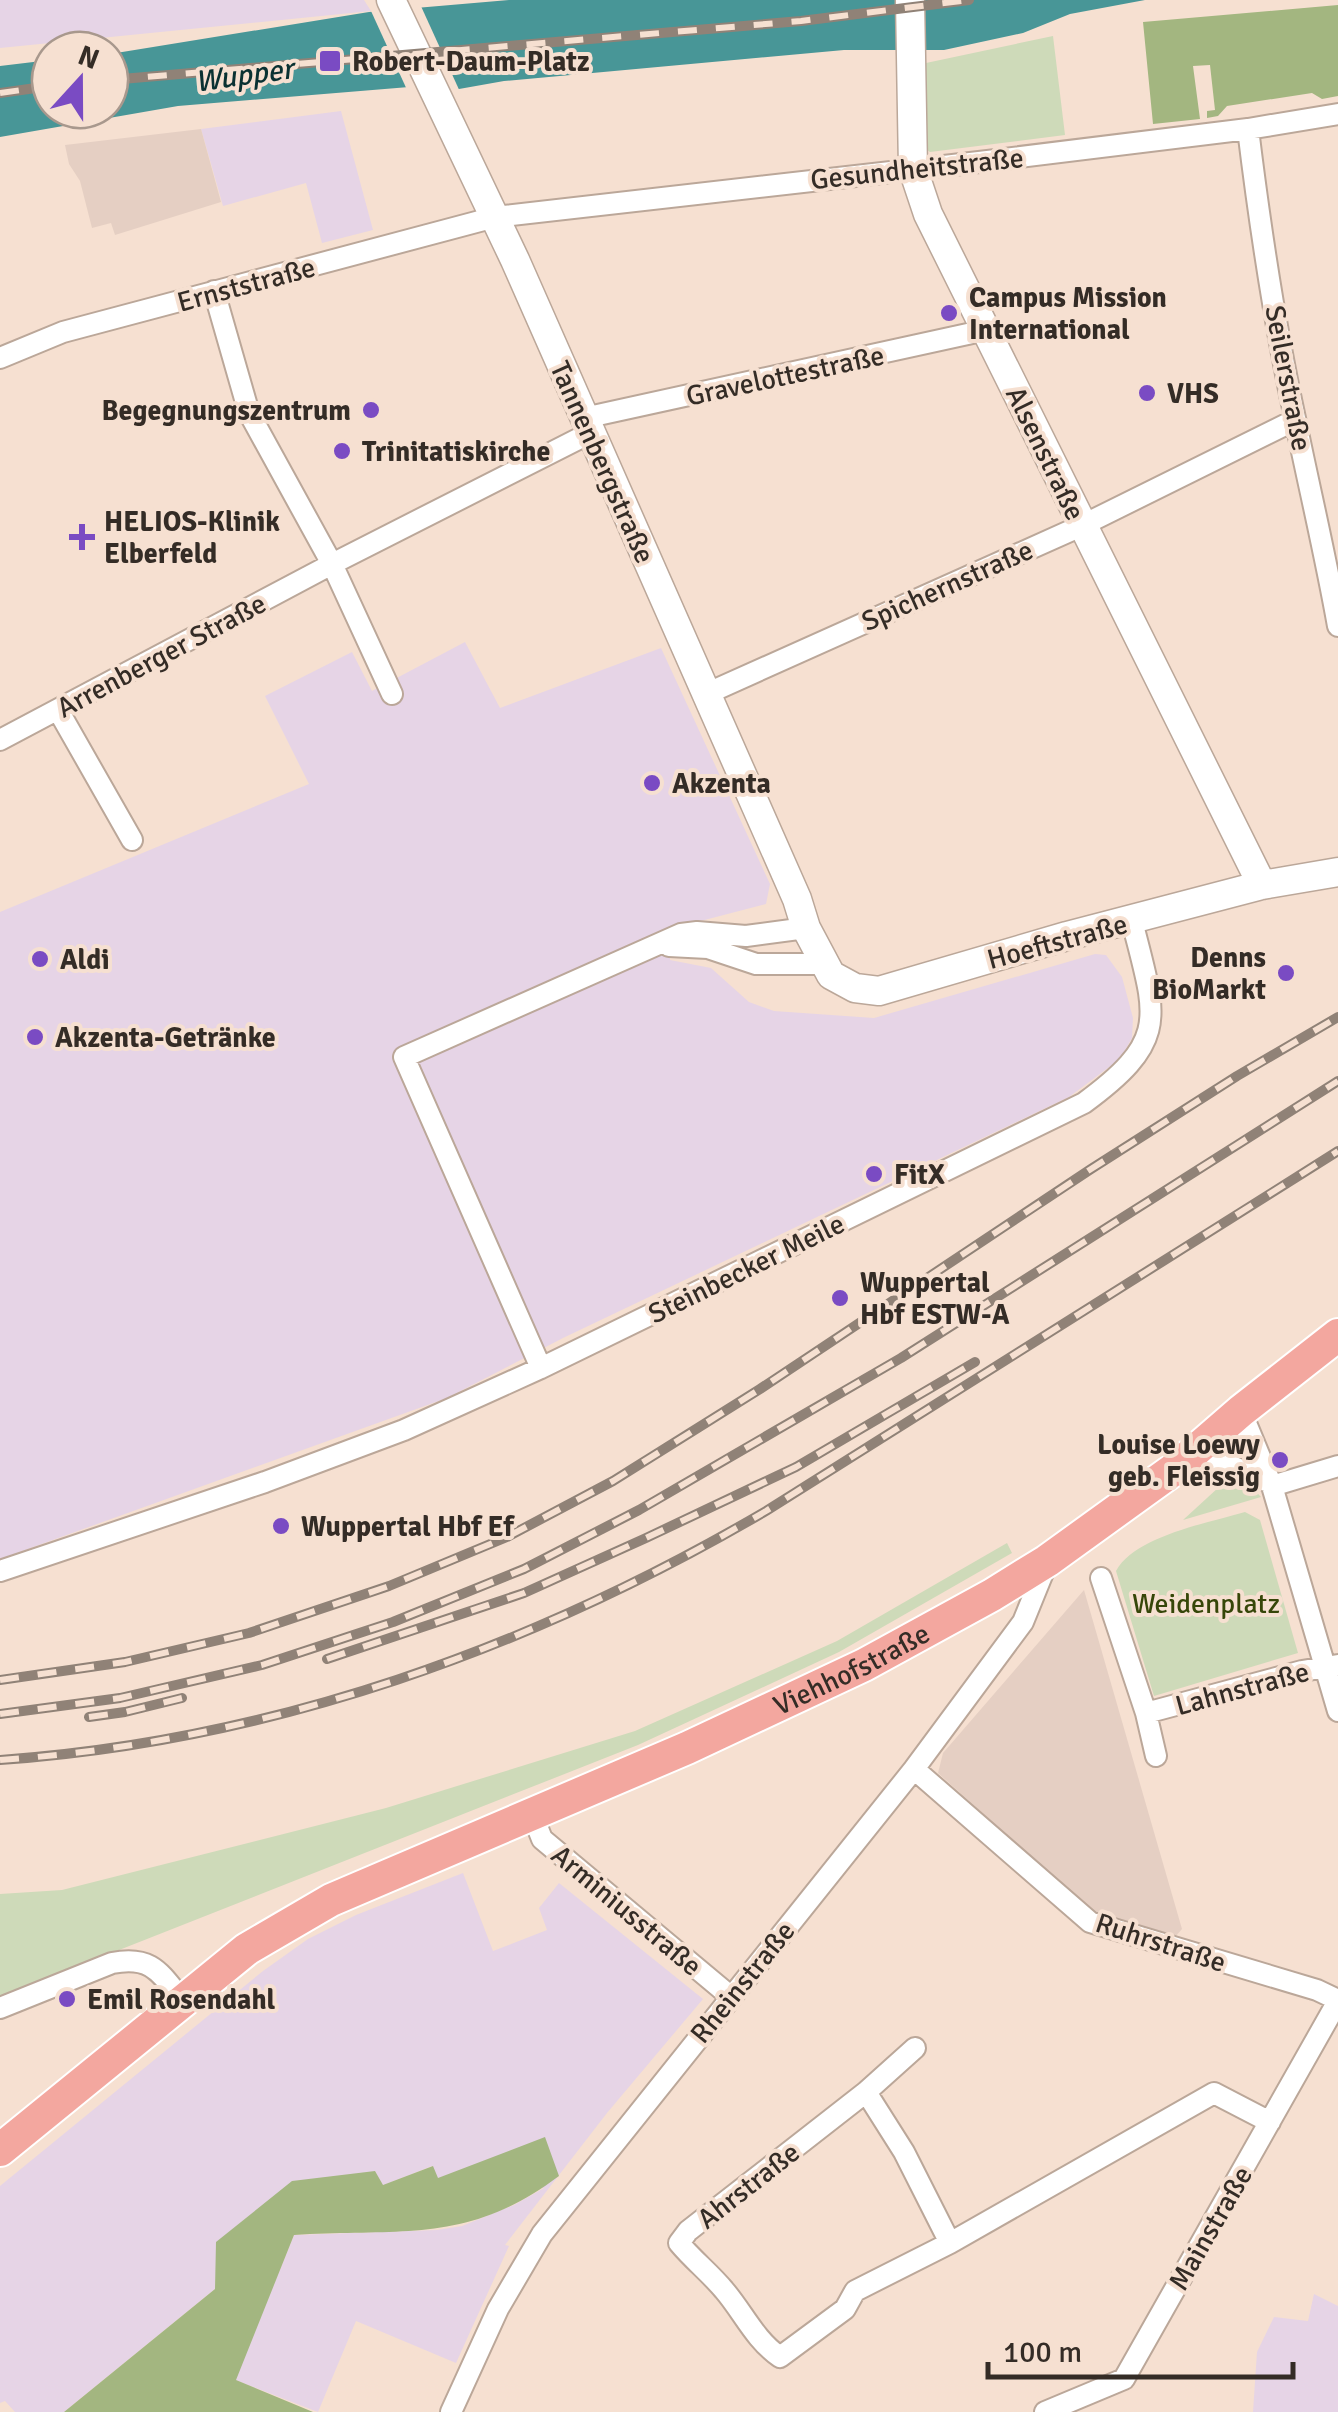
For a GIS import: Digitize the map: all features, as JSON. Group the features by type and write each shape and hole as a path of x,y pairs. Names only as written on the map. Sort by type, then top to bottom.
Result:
{"main road":[{"name":"Alsenstraße","path":"910,0 908,63 913,169 928,214 1262,886"},
{"name":"Tannenbergstraße","path":"393,4 496,217 797,899 806,928"},
{"name":"Hoeftstraße","path":"824,964 831,975 855,988 888,990 1068,936 1262,886 1338,872"},
{"path":"806,928 824,964"},
{"name":"Viehhofstraße","path":"0,2150 247,1949 312,1909 385,1875 533,1816 864,1665 992,1595 1047,1561 1188,1457 1338,1335"}],"street":[{"name":"Gesundheitstraße","path":"496,217 1248,129 1338,114"},
{"name":"Seilerstraße","path":"1248,129 1256,200 1295,420 1338,626"},
{"name":"Ernststraße","path":"0,358 63,332 496,217"},
{"path":"214,292 249,413 332,564 392,694"},
{"name":"Gravelottestraße","path":"587,426 986,330"},
{"name":"Spichernstraße","path":"706,694 1081,526 1295,420"},
{"name":"Arrenberger Straße","path":"0,740 587,426"},
{"path":"58,710 132,840"},
{"name":"Steinbecker Meile","path":"0,1571 404,1430 542,1368 1084,1103 1119,1078 1139,1056 1148,1036 1148,986 1132,921"},
{"path":"542,1368 404,1057 681,934 746,936 806,928"},
{"path":"657,945 708,948 756,964 824,964"},
{"path":"1240,1411 1271,1485 1330,1666 1338,1711"},
{"path":"1188,1457 1245,1470 1271,1485 1338,1466"},
{"name":"Rheinstraße","path":"451,2412 498,2309 542,2234 914,1769 1024,1622 1047,1561"},
{"path":"1101,1578 1146,1713 1156,1756"},
{"name":"Lahnstraße","path":"1146,1713 1330,1666"},
{"name":"Ruhrstraße","path":"914,1769 1090,1922 1317,1990 1338,2001"},
{"name":"Arminiusstraße","path":"533,1816 542,1839 730,1996"},
{"path":"0,2008 131,1960 155,1968 183,2001"},
{"name":"Mainstraße","path":"1045,2412 1124,2378 1338,2001"},
{"name":"Ahrstraße","path":"915,2048 866,2092 688,2231 680,2244 703,2272 721,2286 761,2341 780,2357 846,2308 855,2290 950,2243 1214,2093 1270,2122"},
{"path":"866,2092 904,2152 950,2243"}],"shaded area":[{"path":"0,0 364,0 371,11 130,35 130,30 30,30 30,45 0,48"},
{"path":"341,111 373,230 322,243 306,183 223,206 201,129"},
{"path":"201,129 221,202 115,235 111,223 92,228 80,181 69,164 65,145"},
{"path":"465,642 500,708 661,648 770,884 766,904 670,929 670,960 711,968 749,1002 774,1011 874,1018 1095,954 1106,955 1122,977 1133,1018 1132,1038 1120,1059 1069,1097 563,1338 447,1398 0,1559 0,912 309,784 265,696 352,652 372,691"},
{"path":"1084,1590 1182,1929 1175,1937 1097,1916 938,1773 943,1753"},
{"path":"463,1873 493,1951 547,1930 539,1908 559,1883 703,1999 607,2113 505,2245 509,2246 456,2363 356,2321 318,2412 235,2380 294,2235 462,2226 544,2188 437,2178 432,2166 382,2186 375,2171 215,2289 64,2412 15,2412 5,2401 0,2403 0,2186 263,1971 308,1939 356,1915"},
{"path":"1314,2294 1338,2306 1338,2412 1253,2412 1257,2352 1274,2317 1308,2321"}],"green space":[{"path":"1338,5 1338,96 1322,99 1312,93 1227,106 1218,116 1207,118 1207,111 1215,110 1210,65 1193,66 1200,119 1153,124 1143,22"},
{"path":"1053,36 1065,135 930,152 923,147 926,63"},
{"path":"1231,1476 1246,1481 1261,1497 1183,1520"},
{"name":"Weidenplatz","path":"1245,1512 1260,1520 1298,1653 1154,1696 1116,1571 1125,1559 1155,1540"},
{"path":"1007,1543 1012,1553 839,1652 638,1745 0,1997 0,1894 62,1890 386,1808 635,1731 837,1641"},
{"path":"545,2137 559,2176 494,2213 432,2229 294,2235 236,2380 313,2412 64,2412 215,2289 216,2242 292,2181 375,2171 383,2185 433,2166 438,2178"}],"water":[{"name":"Wupper","path":"509,0 1145,0 1070,14 1023,33 944,50 844,50 504,81 459,89 409,87 178,106 130,114 130,51 369,12"},
{"path":"30,62 30,130 40,130 0,137 0,66"}],"pier":[{"path":"420,4 461,94 408,92 371,11"}],"railway":[{"path":"130,78 801,21 969,0"},
{"path":"0,93 30,89"},
{"path":"0,1680 125,1662 249,1633 389,1586 507,1537 613,1481 760,1389 1091,1169 1338,1017"},
{"path":"0,1714 120,1698 262,1665 393,1622 524,1569 639,1510 901,1358 1338,1081"},
{"path":"0,1760 202,1732 300,1709 397,1680 586,1605 766,1511 1338,1151"},
{"path":"327,1659 524,1593 646,1538 796,1467 975,1362"},
{"path":"89,1717 182,1698"}],"place":[{"name":"Robert-Daum-Platz","path":"330,61"},
{"name":"Campus Mission International","path":"949,313"},
{"name":"VHS","path":"1147,393"},
{"name":"Begegnungszentrum","path":"371,410"},
{"name":"Trinitatiskirche","path":"342,451"},
{"name":"HELIOS-Klinik Elberfeld","path":"82,537"},
{"name":"Akzenta","path":"652,783"},
{"name":"Aldi","path":"40,959"},
{"name":"Denns BioMarkt","path":"1286,973"},
{"name":"Akzenta-Getränke","path":"35,1037"},
{"name":"FitX","path":"874,1174"},
{"name":"Wuppertal Hbf ESTW-A","path":"840,1298"},
{"name":"Louise Loewy geb. Fleissig","path":"1280,1460"},
{"name":"Wuppertal Hbf Ef","path":"281,1526"},
{"name":"Emil Rosendahl","path":"67,1999"}]}
